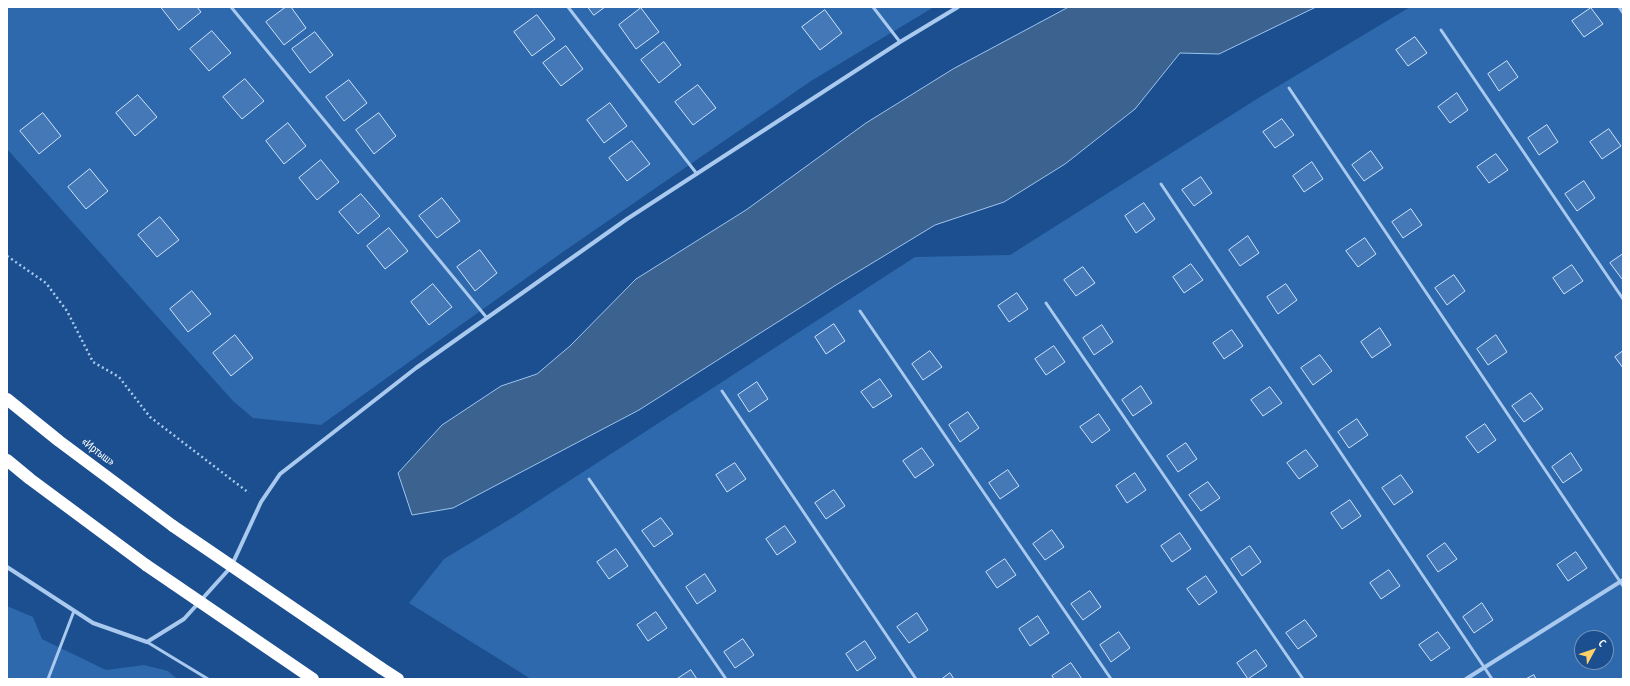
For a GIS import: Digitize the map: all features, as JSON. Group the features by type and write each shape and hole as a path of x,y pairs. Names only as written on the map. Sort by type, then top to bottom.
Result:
{"highway":[{"name":"«Иртыш»","path":"7,399 173,526 398,679"},
{"path":"7,460 30,479 146,565 312,679"}],"street":[{"path":"7,567 93,623 147,642 184,619 231,567 261,502 280,474 416,368 627,219 900,42 958,7"},
{"path":"1466,679 1622,581"}],"lane":[{"path":"230,7 487,318"},
{"path":"568,7 697,174"},
{"path":"872,7 900,42"},
{"path":"1619,7 1623,13"},
{"path":"1441,30 1623,299"},
{"path":"1290,88 1622,581 1623,586"},
{"path":"1162,184 1492,679"},
{"path":"1046,304 1303,679"},
{"path":"860,311 1111,679"},
{"path":"722,391 916,679"},
{"path":"589,479 726,679"},
{"path":"48,679 74,611"},
{"path":"147,642 208,679"}],"path":[{"path":"7,256 46,283 67,311 93,362 119,376 150,417 261,502"}],"shaded area":[{"path":"7,7 934,7 811,81 560,254 321,425 253,418 233,401 7,149"},
{"path":"1069,7 1316,7 1219,54 1180,53 1135,109 1065,164 1004,202 935,225 836,285 639,410 453,508 412,515 398,473 442,425 501,386 537,374 570,346 636,279 746,210 866,123 953,69"},
{"path":"1410,7 1623,7 1623,679 531,679 409,603 444,559 515,516 915,257 1010,255 1260,97"},
{"path":"7,606 33,617 42,639 106,670 144,665 168,671 177,679 7,679"}],"building":[{"path":"161,7 197,7 201,12 179,30"},
{"path":"286,7 291,7 306,28 284,45 266,22"},
{"path":"588,7 605,7 594,15"},
{"path":"641,8 659,32 636,49 619,25"},
{"path":"1591,8 1603,24 1584,37 1572,21"},
{"path":"825,10 842,33 820,50 802,27"},
{"path":"537,15 555,39 532,56 514,32"},
{"path":"212,31 231,53 209,71 190,49"},
{"path":"315,32 333,55 310,73 292,49"},
{"path":"1415,37 1427,53 1408,66 1396,50"},
{"path":"664,42 681,65 659,83 641,60"},
{"path":"566,46 583,69 561,86 543,63"},
{"path":"1507,61 1518,77 1499,91 1488,74"},
{"path":"245,79 264,101 242,119 223,97"},
{"path":"349,80 367,103 344,121 326,97"},
{"path":"698,85 716,108 693,125 675,102"},
{"path":"1457,93 1468,110 1450,123 1438,107"},
{"path":"138,95 157,117 135,136 116,113"},
{"path":"610,103 627,126 604,143 587,120"},
{"path":"43,113 61,136 39,154 20,131"},
{"path":"379,113 396,136 374,154 356,130"},
{"path":"1282,119 1294,135 1275,148 1263,132"},
{"path":"288,123 306,146 284,164 266,141"},
{"path":"1547,125 1558,142 1539,155 1528,138"},
{"path":"1609,129 1621,146 1602,159 1590,142"},
{"path":"632,141 650,164 627,181 609,158"},
{"path":"1371,151 1383,168 1364,181 1352,165"},
{"path":"1496,154 1508,170 1489,183 1477,167"},
{"path":"321,160 339,182 317,200 299,178"},
{"path":"1312,162 1323,179 1304,192 1293,176"},
{"path":"90,169 108,191 86,209 68,187"},
{"path":"1201,177 1212,193 1194,206 1182,190"},
{"path":"1584,181 1595,198 1577,211 1565,194"},
{"path":"361,194 380,216 358,234 339,212"},
{"path":"442,198 460,221 437,238 419,216"},
{"path":"1144,203 1155,219 1136,233 1125,216"},
{"path":"1411,209 1422,225 1403,238 1392,222"},
{"path":"160,217 179,240 157,257 138,235"},
{"path":"389,228 408,251 385,269 367,246"},
{"path":"1248,236 1259,253 1240,266 1229,250"},
{"path":"1365,238 1376,254 1358,267 1346,251"},
{"path":"480,250 497,273 475,291 457,267"},
{"path":"1623,254 1623,279 1622,279 1610,263"},
{"path":"1191,264 1203,280 1184,293 1173,277"},
{"path":"1572,265 1583,281 1564,294 1553,278"},
{"path":"1083,267 1095,283 1076,296 1064,280"},
{"path":"1454,275 1465,291 1447,305 1435,288"},
{"path":"433,284 452,307 429,325 411,302"},
{"path":"1286,284 1297,300 1278,314 1267,297"},
{"path":"192,291 211,314 188,332 170,309"},
{"path":"1017,293 1028,309 1009,322 998,306"},
{"path":"834,324 845,341 826,354 815,337"},
{"path":"1102,325 1113,342 1094,355 1083,338"},
{"path":"1380,328 1391,345 1372,358 1361,342"},
{"path":"1232,330 1243,346 1224,359 1213,343"},
{"path":"235,335 253,358 231,376 213,353"},
{"path":"1496,335 1507,352 1488,365 1477,349"},
{"path":"1054,346 1065,362 1046,375 1035,359"},
{"path":"930,351 942,367 923,380 912,364"},
{"path":"1623,351 1623,368 1615,357"},
{"path":"1320,355 1332,371 1313,385 1301,368"},
{"path":"880,379 892,396 873,408 861,392"},
{"path":"757,382 768,399 749,412 738,395"},
{"path":"1141,386 1152,403 1133,416 1122,400"},
{"path":"1270,387 1282,403 1263,416 1251,400"},
{"path":"1531,393 1543,409 1524,422 1512,406"},
{"path":"968,412 979,428 960,442 949,425"},
{"path":"1099,414 1110,430 1092,443 1080,427"},
{"path":"1357,419 1368,435 1349,448 1338,432"},
{"path":"1485,424 1496,440 1478,453 1466,437"},
{"path":"1186,443 1197,459 1178,472 1167,456"},
{"path":"922,448 934,465 915,478 903,461"},
{"path":"1306,450 1318,466 1299,479 1287,463"},
{"path":"1571,453 1582,470 1563,483 1552,467"},
{"path":"735,463 746,479 727,492 716,475"},
{"path":"1008,470 1019,486 1000,499 989,483"},
{"path":"1135,473 1146,490 1127,503 1116,486"},
{"path":"1401,475 1413,492 1394,505 1382,488"},
{"path":"1208,482 1220,498 1201,511 1189,495"},
{"path":"834,490 845,506 826,519 815,503"},
{"path":"1350,500 1361,516 1342,529 1331,513"},
{"path":"661,518 673,534 654,547 642,531"},
{"path":"785,526 796,542 777,555 766,539"},
{"path":"1052,530 1064,547 1045,560 1033,544"},
{"path":"1180,533 1191,549 1172,562 1161,546"},
{"path":"1445,543 1457,559 1438,572 1427,556"},
{"path":"1250,546 1261,562 1242,576 1231,559"},
{"path":"616,549 628,566 609,579 597,562"},
{"path":"1576,552 1587,568 1568,581 1557,565"},
{"path":"1005,559 1016,575 997,588 986,572"},
{"path":"1389,570 1400,586 1381,599 1370,583"},
{"path":"705,574 716,591 697,604 686,587"},
{"path":"1206,576 1217,592 1199,605 1187,589"},
{"path":"1090,591 1101,607 1083,620 1071,604"},
{"path":"1482,603 1493,620 1474,633 1463,617"},
{"path":"656,612 667,628 648,641 637,625"},
{"path":"917,613 928,630 909,643 897,627"},
{"path":"1038,616 1049,633 1030,646 1019,629"},
{"path":"1305,620 1317,636 1298,649 1286,633"},
{"path":"1119,632 1130,648 1111,662 1100,645"},
{"path":"1438,632 1450,648 1431,661 1419,645"},
{"path":"743,639 754,655 735,668 724,652"},
{"path":"865,641 876,658 857,671 846,654"},
{"path":"1256,650 1267,666 1248,679 1237,663"},
{"path":"1071,663 1082,679 1054,679 1052,676"},
{"path":"691,670 697,679 677,679"},
{"path":"950,673 954,679 942,679"},
{"path":"1534,675 1536,679 1526,679"}]}
